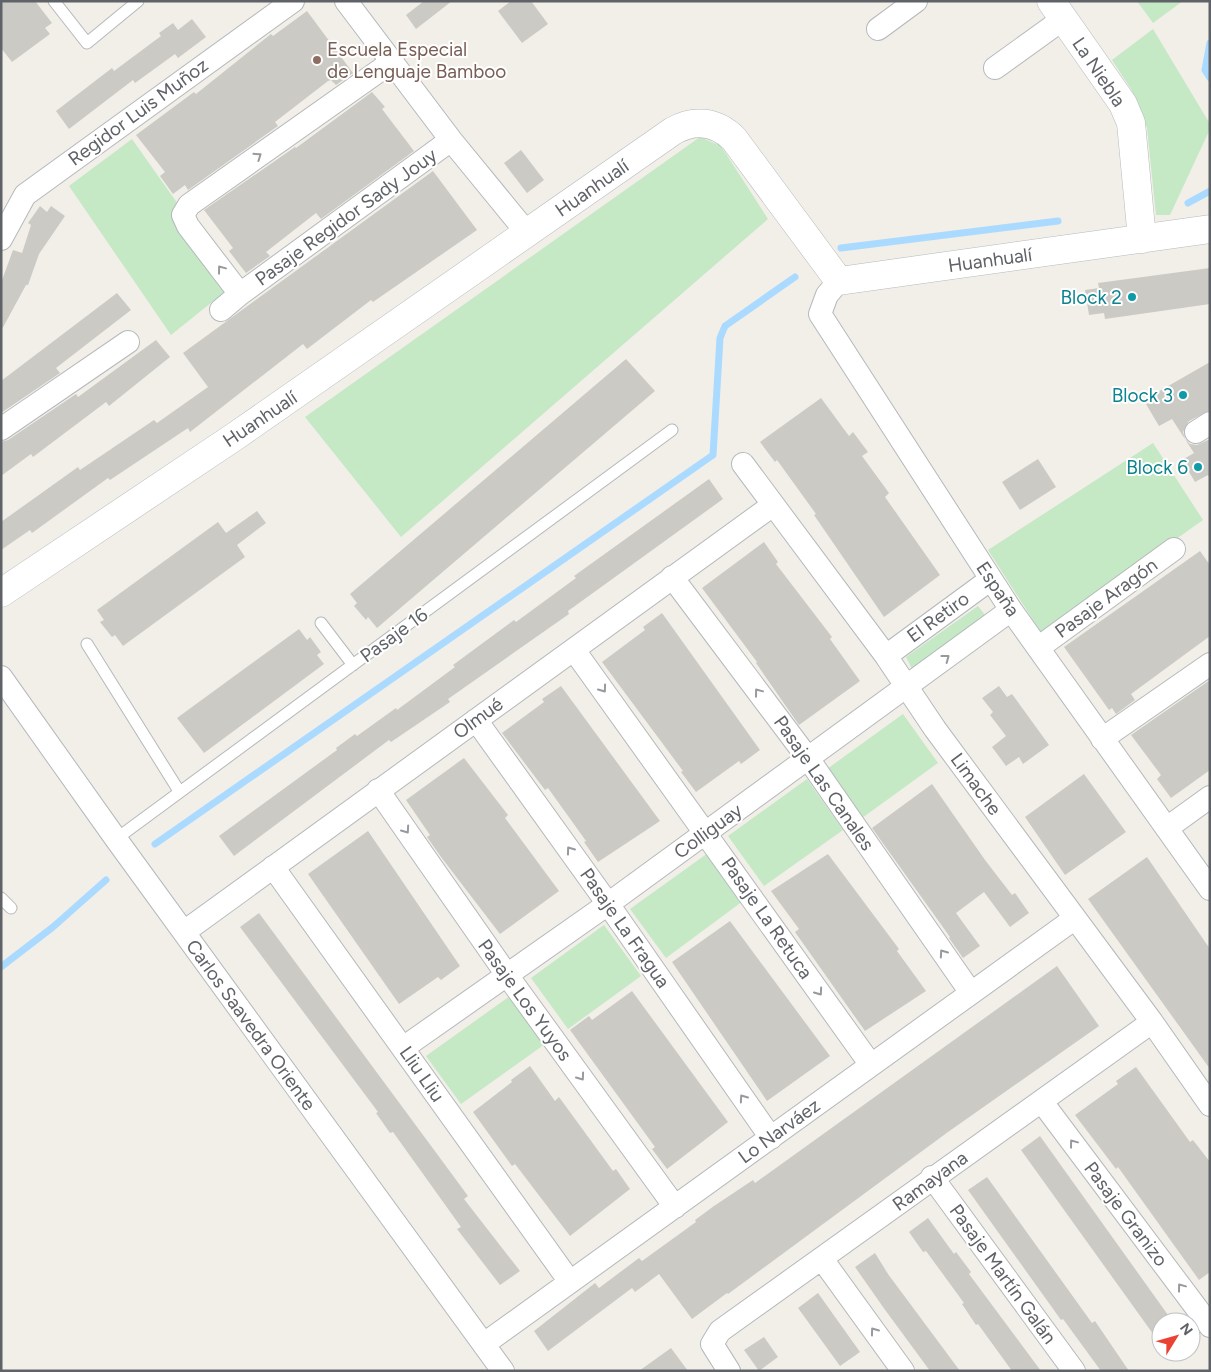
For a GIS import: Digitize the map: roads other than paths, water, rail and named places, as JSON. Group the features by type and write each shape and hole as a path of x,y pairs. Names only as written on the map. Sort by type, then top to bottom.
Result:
{"street":[{"name":"Regidor Luis Muñoz","path":"4,223 25,195 48,177 293,1"},
{"path":"346,1 451,140 528,234"},
{"path":"878,29 916,1"},
{"path":"995,68 1057,10"},
{"name":"La Niebla","path":"1057,10 1123,104 1130,123 1142,239"},
{"name":"Pasaje Regidor Sady Jouy","path":"240,294 188,226 183,215 185,210 189,205 393,62"},
{"name":"Huanhualí","path":"1,594 237,435 528,234 673,131 686,124 708,123 727,132 734,139 839,280 1210,229"},
{"name":"Pasaje Regidor Sady Jouy","path":"220,310 451,140"},
{"name":"España","path":"839,280 827,295 820,314 1011,610 1210,889"},
{"path":"1,430 128,342"},
{"name":"Limache","path":"743,464 886,656 1074,919 1152,1022 1210,1105"},
{"name":"Olmué","path":"184,932 574,650 672,576 773,505"},
{"name":"Pasaje Aragón","path":"1038,648 1174,549"},
{"name":"Pasaje Las Canales","path":"672,576 807,758 971,993"},
{"name":"El Retiro","path":"886,656 991,579"},
{"name":"Colliguay","path":"403,1048 608,904 1011,610"},
{"name":"Pasaje La Retuca","path":"574,650 871,1065"},
{"path":"1102,739 1210,664"},
{"name":"Carlos Saavedra Oriente","path":"1,677 116,840 396,1227 503,1371"},
{"name":"Pasaje La Fragua","path":"476,720 608,904 771,1138"},
{"name":"Pasaje Los Yuyos","path":"378,790 507,975 675,1206"},
{"path":"1167,828 1210,797"},
{"name":"Lliu Lliu","path":"273,867 570,1282"},
{"name":"Lo Narváez","path":"484,1344 1074,919"},
{"name":"Ramayana","path":"729,1371 712,1344 720,1331 1152,1022"},
{"name":"Pasaje Granizo","path":"1042,1102 1210,1326"},
{"name":"Pasaje Martín Galán","path":"932,1178 1074,1371"},
{"path":"822,1259 903,1371"}],"lane":[{"path":"54,1 87,43 138,1"},
{"name":"Pasaje 16","path":"116,840 179,791 672,430"},
{"path":"322,623 353,665"},
{"path":"86,644 179,791"},
{"path":"1,898 11,908"}],"waterway":[{"path":"1210,43 1205,70 1210,78"},
{"path":"1188,203 1210,191"},
{"path":"841,248 1058,221"},
{"path":"155,844 713,455 720,338 725,326 795,277"},
{"path":"1,967 53,927 106,880"}],"place":[{"name":"Escuela Especial de Lenguaje Bamboo","path":"317,60"},
{"name":"Block 2","path":"1132,297"},
{"name":"Block 3","path":"1183,395"},
{"name":"Block 6","path":"1198,467"}]}
